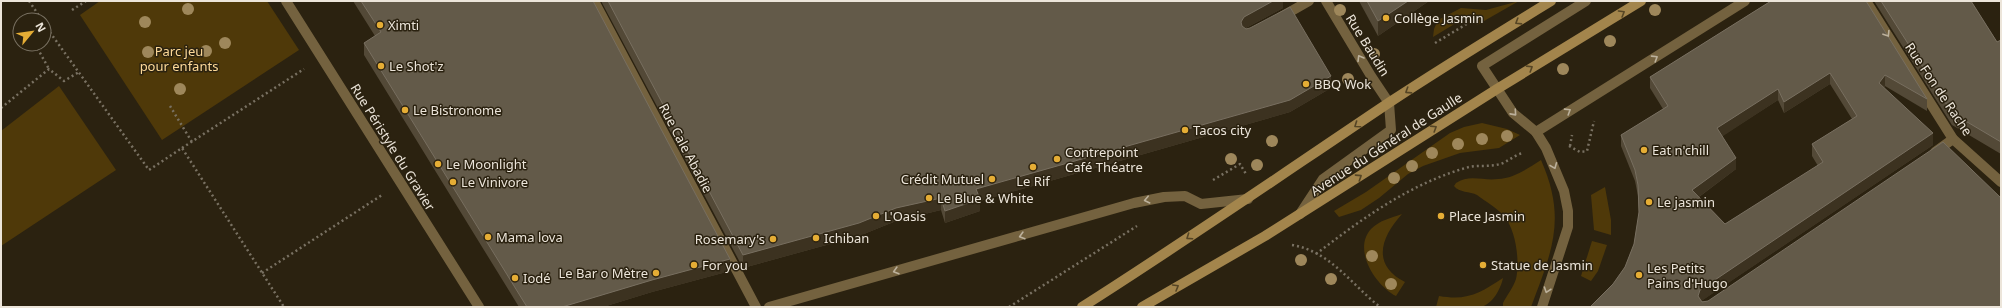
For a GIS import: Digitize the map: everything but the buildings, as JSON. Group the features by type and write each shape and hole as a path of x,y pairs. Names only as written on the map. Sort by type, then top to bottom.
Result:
{"main road":[{"path":"1082,307 1221,215 1249,199 1389,103 1551,1"},
{"name":"Avenue du Général de Gaulle","path":"1142,307 1265,236 1497,89 1641,1"}],"street":[{"name":"Rue Péristyle du Gravier","path":"286,1 479,307"},
{"name":"Rue Cale Abadie","path":"594,1 756,307"},
{"path":"1275,20 1309,1"},
{"name":"Rue Baudin","path":"1326,1 1389,103"},
{"path":"1542,307 1567,232 1568,211 1564,191 1554,163 1536,132 1513,113 1482,66 1586,1"},
{"path":"1536,132 1744,1"},
{"name":"Rue Fon de Rache","path":"1866,1 1953,139 2001,182"},
{"path":"1300,214 1323,179 1391,130 1389,103"},
{"path":"1927,157 1953,139"},
{"path":"769,307 1141,202 1164,197 1185,196 1201,204 1249,199"}],"path":[{"path":"29,1 37,12"},
{"path":"72,10 86,1"},
{"path":"1435,43 1470,22"},
{"path":"52,34 149,170 322,58"},
{"path":"39,52 49,69 64,81 79,72"},
{"path":"1,108 49,69"},
{"path":"170,106 192,142"},
{"path":"1565,144 1580,152 1587,152 1595,118"},
{"path":"182,148 284,307"},
{"path":"1316,254 1361,220 1403,194 1431,180 1471,167 1500,164 1523,153"},
{"path":"262,274 401,183"},
{"path":"1009,307 1140,225"},
{"path":"1287,242 1316,254 1340,269 1380,307"}],"green space":[{"name":"Parc jeu pour enfants","path":"100,1 267,1 299,50 162,140 80,15"},
{"path":"1519,1 1477,25 1471,14 1433,37 1434,29 1438,20 1461,8 1486,10"},
{"path":"59,86 116,170 1,246 1,131"},
{"path":"1482,123 1507,129 1520,135 1499,148 1460,153 1423,166 1408,174 1379,198 1361,210 1339,217 1334,211 1366,192 1450,133 1464,127"},
{"path":"1541,160 1549,181 1555,218 1554,235 1550,251 1531,307 1503,307 1503,303 1515,282 1518,264 1512,229 1504,216 1494,207 1477,195 1459,190 1454,186 1461,180 1471,178 1492,179 1510,177 1531,167"},
{"path":"1605,187 1611,220 1611,235 1594,230 1591,195"},
{"path":"1402,214 1389,232 1383,250 1387,267 1394,275 1405,282 1396,296 1388,291 1374,276 1365,257 1364,247 1366,237 1374,226"},
{"path":"1592,241 1607,245 1598,271 1591,281 1581,276"},
{"path":"1503,278 1493,299 1481,307 1436,307 1439,296 1466,296 1480,292"}],"place":[{"name":"Collège Jasmin","path":"1386,18"},
{"name":"Ximti","path":"380,25"},
{"name":"Le Shot'z","path":"381,66"},
{"name":"BBQ Wok","path":"1306,84"},
{"name":"Le Bistronome","path":"405,110"},
{"name":"Tacos city","path":"1185,130"},
{"name":"Eat n'chill","path":"1644,150"},
{"name":"Contrepoint Café Théatre","path":"1057,159"},
{"name":"Le Moonlight","path":"438,164"},
{"name":"Le Rif","path":"1033,167"},
{"name":"Crédit Mutuel","path":"992,179"},
{"name":"Le Vinivore","path":"453,182"},
{"name":"Le Blue & White","path":"929,198"},
{"name":"Le jasmin","path":"1649,202"},
{"name":"L'Oasis","path":"876,216"},
{"name":"Place Jasmin","path":"1441,216"},
{"name":"Mama lova","path":"488,237"},
{"name":"Ichiban","path":"816,238"},
{"name":"Rosemary's","path":"773,239"},
{"name":"For you","path":"694,265"},
{"name":"Statue de Jasmin","path":"1483,265"},
{"name":"Le Bar o Mètre","path":"656,273"},
{"name":"Les Petits Pains d'Hugo","path":"1639,275"},
{"name":"Iodé","path":"515,278"}]}
